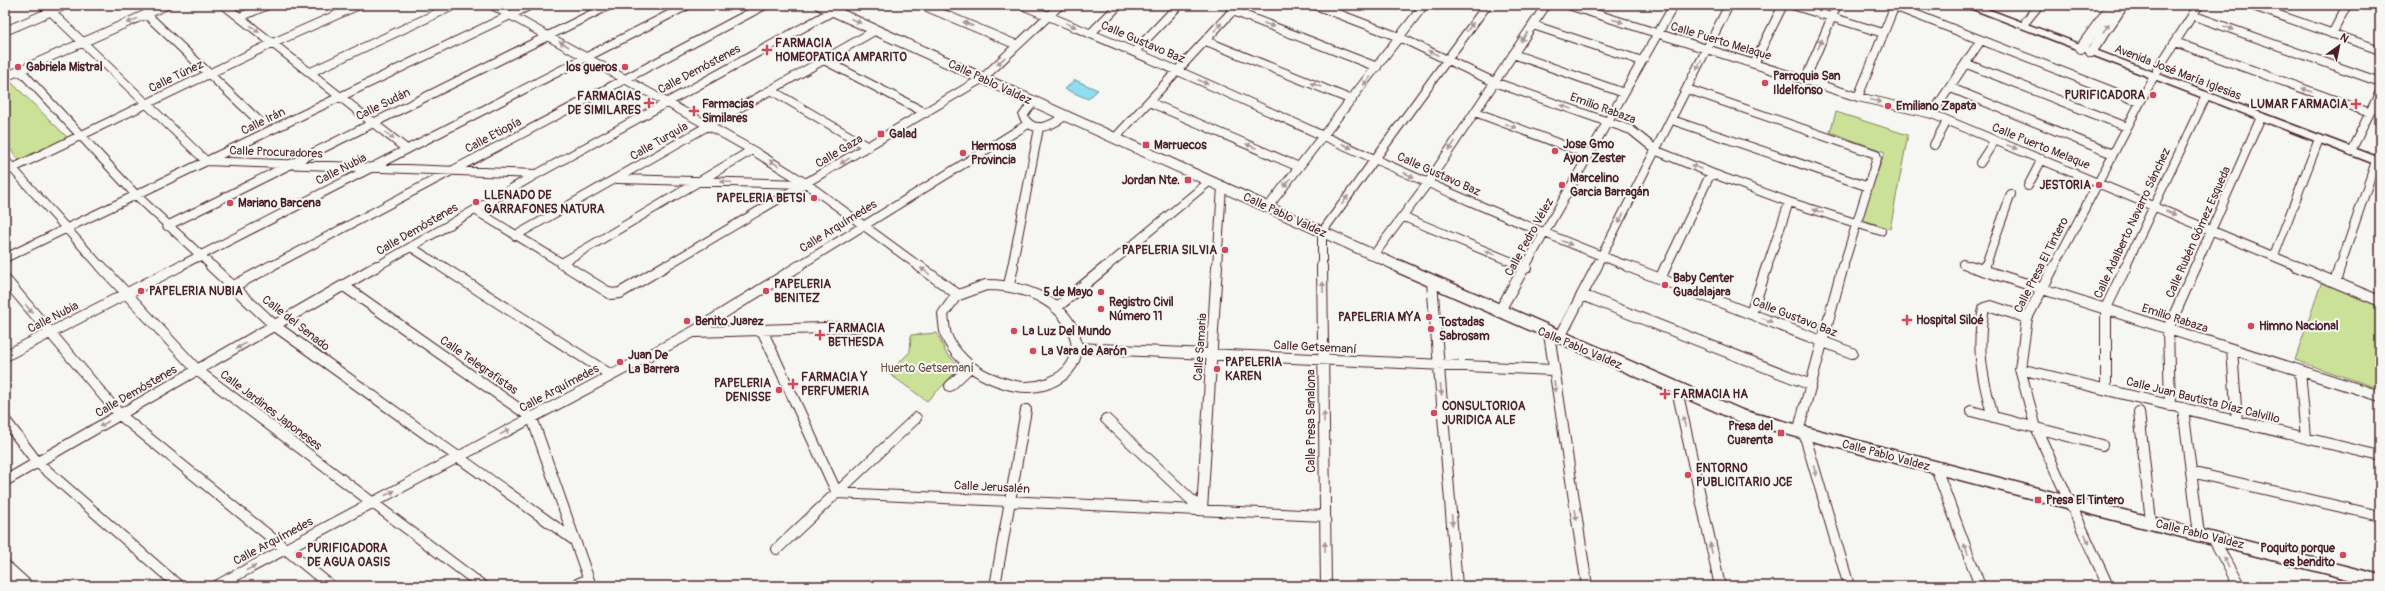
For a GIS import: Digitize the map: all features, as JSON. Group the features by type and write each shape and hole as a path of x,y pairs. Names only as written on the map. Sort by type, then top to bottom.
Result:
{"main road":[{"name":"Avenida José María Iglesias","path":"1967,5 2088,47 2352,147 2379,159"},
{"name":"Avenida José María Iglesias","path":"1984,5 2088,47"},
{"name":"Avenida José María Iglesias","path":"2156,73 2206,96 2319,139 2352,147"}],"street":[{"path":"44,5 206,161"},
{"path":"5,31 66,5"},
{"path":"5,77 167,5"},
{"path":"224,5 311,72 405,148"},
{"path":"240,18 268,5"},
{"name":"Calle Túnez","path":"9,170 273,43 359,5"},
{"path":"311,72 455,5"},
{"path":"492,5 549,35 710,126 807,184 956,294"},
{"name":"Calle Irán","path":"5,258 531,5"},
{"name":"Calle Sudán","path":"167,226 610,5"},
{"name":"Calle Nubia","path":"5,356 405,148 588,57 688,5"},
{"name":"Calle Etiopía","path":"232,287 765,5"},
{"name":"Calle Pablo Valdez","path":"820,5 1222,186 1373,256 1677,390 1741,416 2071,503 2199,534 2367,581 2380,581"},
{"name":"Calle Demóstenes","path":"5,481 537,174 666,101 835,12 844,5"},
{"path":"922,5 1017,45"},
{"name":"Calle Gustavo Baz","path":"1022,5 1178,71 1325,136 1427,184 1544,234 1852,353"},
{"name":"Calle Gaza","path":"560,264 615,294 807,184 983,78 1060,5"},
{"path":"1090,34 1119,5"},
{"path":"1134,52 1179,5"},
{"name":"Emilio Rabaza","path":"1315,5 1399,37 1494,82 1608,121 1637,133 1657,151 1711,173 1789,202 1881,231"},
{"path":"1268,207 1325,136 1423,7 1414,5"},
{"path":"1322,232 1446,59 1487,5"},
{"path":"1373,256 1404,217 1427,184 1546,5"},
{"name":"Calle Puerto Melaque","path":"1568,5 1858,97 1932,114 2213,230 2380,302"},
{"name":"Calle Pedro Vélez","path":"1499,312 1526,268 1674,5"},
{"path":"1587,586 1553,370 1554,336 1582,295 1657,151 1728,5"},
{"path":"1754,64 1783,5"},
{"path":"1792,5 1883,34"},
{"path":"1805,80 1837,5"},
{"path":"2026,21 2039,5"},
{"path":"2088,47 2112,5"},
{"path":"2088,47 2123,5"},
{"name":"Calle Presa El Tintero","path":"2108,586 2036,428 2020,369 2026,318 2156,73 2199,5"},
{"path":"2250,5 2272,8 2332,34 2380,50"},
{"path":"2332,34 2347,5"},
{"path":"1858,97 1894,6 2140,102"},
{"path":"1115,138 1236,8 1377,68"},
{"path":"146,14 259,121"},
{"path":"2192,15 2380,82"},
{"path":"1533,25 1642,61"},
{"name":"Calle Turquía","path":"514,236 710,126 876,30"},
{"path":"1932,114 1982,40"},
{"path":"1206,41 1352,100"},
{"path":"2175,42 2370,113"},
{"path":"1513,54 1624,93"},
{"path":"824,60 926,113"},
{"path":"1967,64 2127,128"},
{"name":"Calle del Senado","path":"20,70 136,195 167,226 275,326 457,458 574,540"},
{"path":"1951,88 2113,154"},
{"path":"1687,89 1876,154 1877,158 1866,186 1811,384 1801,432 1849,586"},
{"path":"771,90 868,147"},
{"path":"2352,147 2380,92"},
{"name":"Calle Adalberto Navarro Sánchez","path":"2106,390 2106,308 2206,96"},
{"path":"1033,102 1024,112 1023,116 1028,124 1039,128 1052,125 1065,116"},
{"path":"1149,102 1299,167"},
{"path":"1474,112 1589,155"},
{"name":"Calle Rubén Gómez Esqueda","path":"2170,406 2168,329 2213,230 2261,117"},
{"path":"1672,120 1866,186"},
{"path":"1934,145 1947,121"},
{"name":"Calle Arquímedes","path":"216,586 694,332 863,225 1028,124"},
{"path":"1009,285 1039,128"},
{"path":"2274,256 2319,139"},
{"path":"1980,163 1995,140"},
{"path":"475,210 560,264 752,150"},
{"path":"2028,186 2042,159"},
{"path":"2335,282 2379,159"},
{"name":"Calle Jardines Japoneses","path":"5,160 9,170 198,371 483,586"},
{"name":"Calle Procuradores","path":"206,161 371,166 537,174"},
{"path":"1660,279 1711,173"},
{"path":"618,178 807,184"},
{"path":"1056,308 1210,181"},
{"name":"Calle Samaria","path":"1202,510 1222,186"},
{"path":"1984,270 2011,194"},
{"path":"1751,314 1789,202"},
{"path":"1404,217 1526,268"},
{"name":"Calle Presa Sanalona","path":"1322,232 1324,516 1326,586"},
{"path":"411,247 611,375"},
{"name":"Emilio Rabaza","path":"1963,264 2106,308 2380,396"},
{"path":"5,279 48,333 120,415 331,586"},
{"path":"1432,282 1457,586"},
{"path":"1009,285 1034,293 1056,308 1071,327 1076,338 1077,348 1075,363 1069,371 1055,381 1036,387 1007,384 982,374 970,367 955,352 942,325 944,309 956,294 976,286 1009,285"},
{"name":"Calle Telegrafistas","path":"344,286 532,418"},
{"path":"1582,295 1811,384"},
{"path":"1993,417 1981,372 1980,329 1984,308 1991,306 2026,318"},
{"path":"694,332 858,327"},
{"path":"762,330 837,493"},
{"name":"Calle Getsemaní","path":"1077,348 1553,370"},
{"path":"2232,349 2237,422"},
{"path":"950,386 970,367"},
{"name":"Calle Juan Bautista Díaz Calvillo","path":"2020,369 2380,456"},
{"path":"2300,371 2306,438"},
{"path":"1677,390 1720,586"},
{"path":"2183,408 2199,534"},
{"path":"994,586 1026,410"},
{"path":"1971,411 2102,445"},
{"path":"2139,412 2151,522"},
{"path":"532,418 590,583 573,586"},
{"path":"778,549 916,418"},
{"path":"1106,419 1202,510"},
{"path":"5,420 38,462 179,586"},
{"path":"1936,468 1980,586"},
{"path":"2191,472 2380,516"},
{"name":"Calle Jerusalén","path":"837,493 1324,516"},
{"path":"2213,538 2239,586"},
{"path":"5,565 28,586"},
{"path":"5,582 16,575"}],"green space":[{"path":"9,80 68,138 20,161 5,143 5,82"},
{"path":"1836,112 1908,135 1890,229 1860,219 1885,152 1830,132"},
{"path":"2322,281 2380,305 2380,389 2295,360"},
{"name":"Huerto Getsemaní","path":"937,333 946,353 961,368 927,401 888,373 910,352 911,335"}],"water":[{"path":"1075,80 1098,90 1088,99 1065,89"}],"place":[{"name":"FARMACIA HOMEOPATICA AMPARITO","path":"767,50"},
{"name":"Gabriela Mistral","path":"18,67"},
{"name":"los gueros","path":"625,67"},
{"name":"Parroquia San Ildelfonso","path":"1765,83"},
{"name":"PURIFICADORA","path":"2153,95"},
{"name":"FARMACIAS DE SIMILARES","path":"649,103"},
{"name":"LUMAR FARMACIA","path":"2356,104"},
{"name":"Emiliano Zapata","path":"1888,106"},
{"name":"Farmacias Similares","path":"694,111"},
{"name":"Galad","path":"881,134"},
{"name":"Marruecos","path":"1146,145"},
{"name":"Jose Gmo Ayon Zester","path":"1555,151"},
{"name":"Hermosa Provincia","path":"963,153"},
{"name":"Jordan Nte.","path":"1188,180"},
{"name":"Marcelino Garcia Barragán","path":"1562,185"},
{"name":"JESTORIA","path":"2099,185"},
{"name":"PAPELERIA BETSI","path":"814,198"},
{"name":"LLENADO DE GARRAFONES NATURA","path":"476,202"},
{"name":"Mariano Barcena","path":"230,203"},
{"name":"PAPELERIA SILVIA","path":"1225,250"},
{"name":"Baby Center Guadalajara","path":"1665,285"},
{"name":"PAPELERIA NUBIA","path":"141,291"},
{"name":"PAPELERIA BENITEZ","path":"766,291"},
{"name":"5 de Mayo","path":"1101,292"},
{"name":"Registro Civil Número 11","path":"1101,309"},
{"name":"PAPELERIA MYA","path":"1429,317"},
{"name":"Hospital Siloé","path":"1907,320"},
{"name":"Benito Juarez","path":"687,321"},
{"name":"Himno Nacional","path":"2251,326"},
{"name":"Tostadas Sabrosam","path":"1431,329"},
{"name":"La Luz Del Mundo","path":"1014,331"},
{"name":"FARMACIA BETHESDA","path":"820,335"},
{"name":"La Vara de Aarón","path":"1033,351"},
{"name":"Juan De La Barrera","path":"620,362"},
{"name":"PAPELERIA KAREN","path":"1217,369"},
{"name":"FARMACIA Y PERFUMERIA","path":"793,384"},
{"name":"PAPELERIA DENISSE","path":"779,390"},
{"name":"FARMACIA HA","path":"1665,394"},
{"name":"CONSULTORIOA JURIDICA ALE","path":"1434,413"},
{"name":"Presa del Cuarenta","path":"1781,433"},
{"name":"ENTORNO PUBLICITARIO JCE","path":"1688,475"},
{"name":"Presa El Tintero","path":"2038,500"},
{"name":"PURIFICADORA DE AGUA OASIS","path":"299,555"},
{"name":"Poquito porque es bendito","path":"2343,555"}]}
